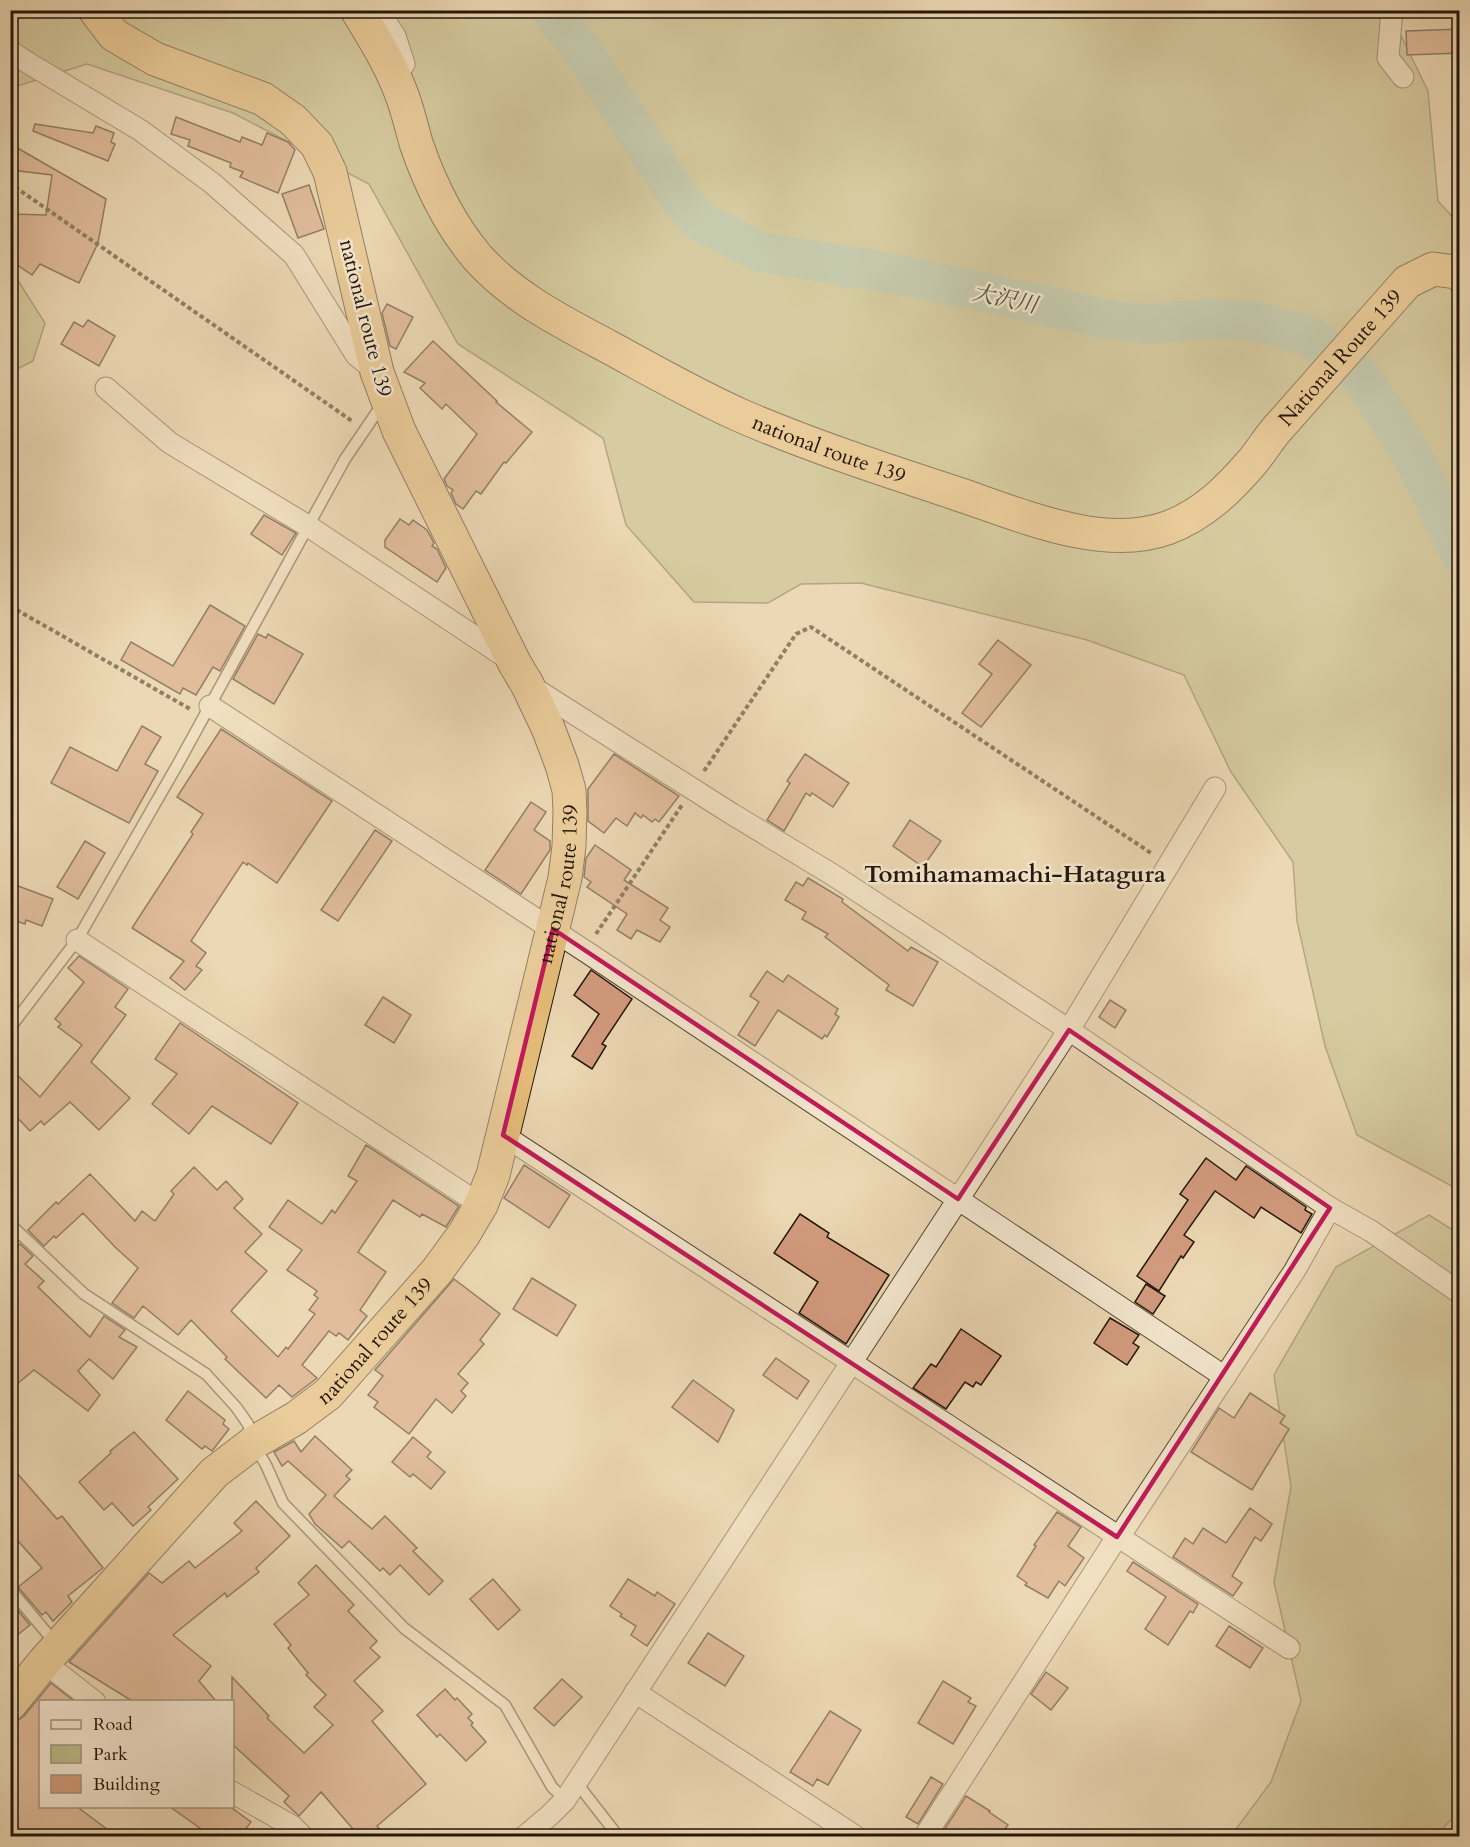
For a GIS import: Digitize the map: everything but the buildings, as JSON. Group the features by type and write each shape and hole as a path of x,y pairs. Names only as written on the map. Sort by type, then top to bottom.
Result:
{"highway":[{"name":"national route 139","path":"10,1704 51,1654 214,1473 252,1443 296,1418 328,1394 437,1271 464,1234 481,1205 493,1175 565,878 569,846 569,790 548,728 399,431 381,385 330,172 317,145 293,120 263,99 155,59 114,35 95,10"},
{"name":"national route 139","path":"357,10 375,38 394,77 435,192 454,225 478,257 506,286 541,310 752,420 827,450 1031,518 1087,532 1115,536 1144,534 1167,528 1211,504 1255,459 1274,432"},
{"name":"national route 139","path":"1407,282 1433,269 1456,272 1460,275"},
{"name":"National Route 139","path":"1274,432 1407,282"}],"street":[{"path":"378,10 394,36 404,64 394,77"},
{"path":"1392,10 1388,58 1403,77"},
{"path":"10,51 140,130 212,183 294,255 356,355 381,385"},
{"path":"106,388 170,443 308,526 521,674 693,788 833,875 1069,1030 1330,1208 1371,1231 1460,1293"},
{"path":"207,711 553,929 1225,1377"},
{"path":"525,1836 550,1815 571,1791 1069,1030 1215,788"},
{"path":"77,940 481,1205"},
{"path":"503,1135 1289,1648"},
{"path":"925,1836 1116,1537 1123,1531 1295,1270 1330,1208"},
{"path":"51,1654 94,1700"},
{"path":"635,1692 855,1836"},
{"path":"234,1793 292,1826 302,1836"}],"lane":[{"path":"10,1028 77,940 207,711 345,459 365,429 381,385"},
{"path":"10,1224 84,1294 206,1374 248,1424 252,1443 266,1465 283,1503 404,1628 505,1706 552,1786 571,1791 618,1836"},
{"path":"10,1589 51,1654"}],"path":[{"path":"15,187 365,429"},
{"path":"10,606 207,711"},
{"path":"585,951 796,634 811,627 1169,865"}],"highlighted area":[{"path":"553,929 958,1199 1069,1030 1330,1208 1117,1537 503,1135"}],"green space":[{"path":"11,11 1389,11 1428,91 1438,201 1459,224 1459,1190 1357,1135 1325,1046 1297,921 1293,862 1231,772 1184,675 1087,640 861,583 801,584 768,603 694,602 626,525 603,438 458,344 369,184 233,113 87,64 11,88"},
{"path":"10,268 45,323 33,361 11,372"},
{"path":"1429,1215 1459,1234 1459,1811 1436,1836 1231,1836 1271,1782 1301,1701 1274,1582 1291,1487 1274,1375 1336,1267"}],"waterway":[{"name":"大沢川","path":"550,10 584,53 679,198 700,221 760,252 847,266 848,269 863,268 1104,319 1147,324 1208,319 1256,321 1311,337 1360,375 1419,469 1460,553"}],"district":[{"name":"Tomihamamachi-Hatagura","path":"1015,874"}]}
